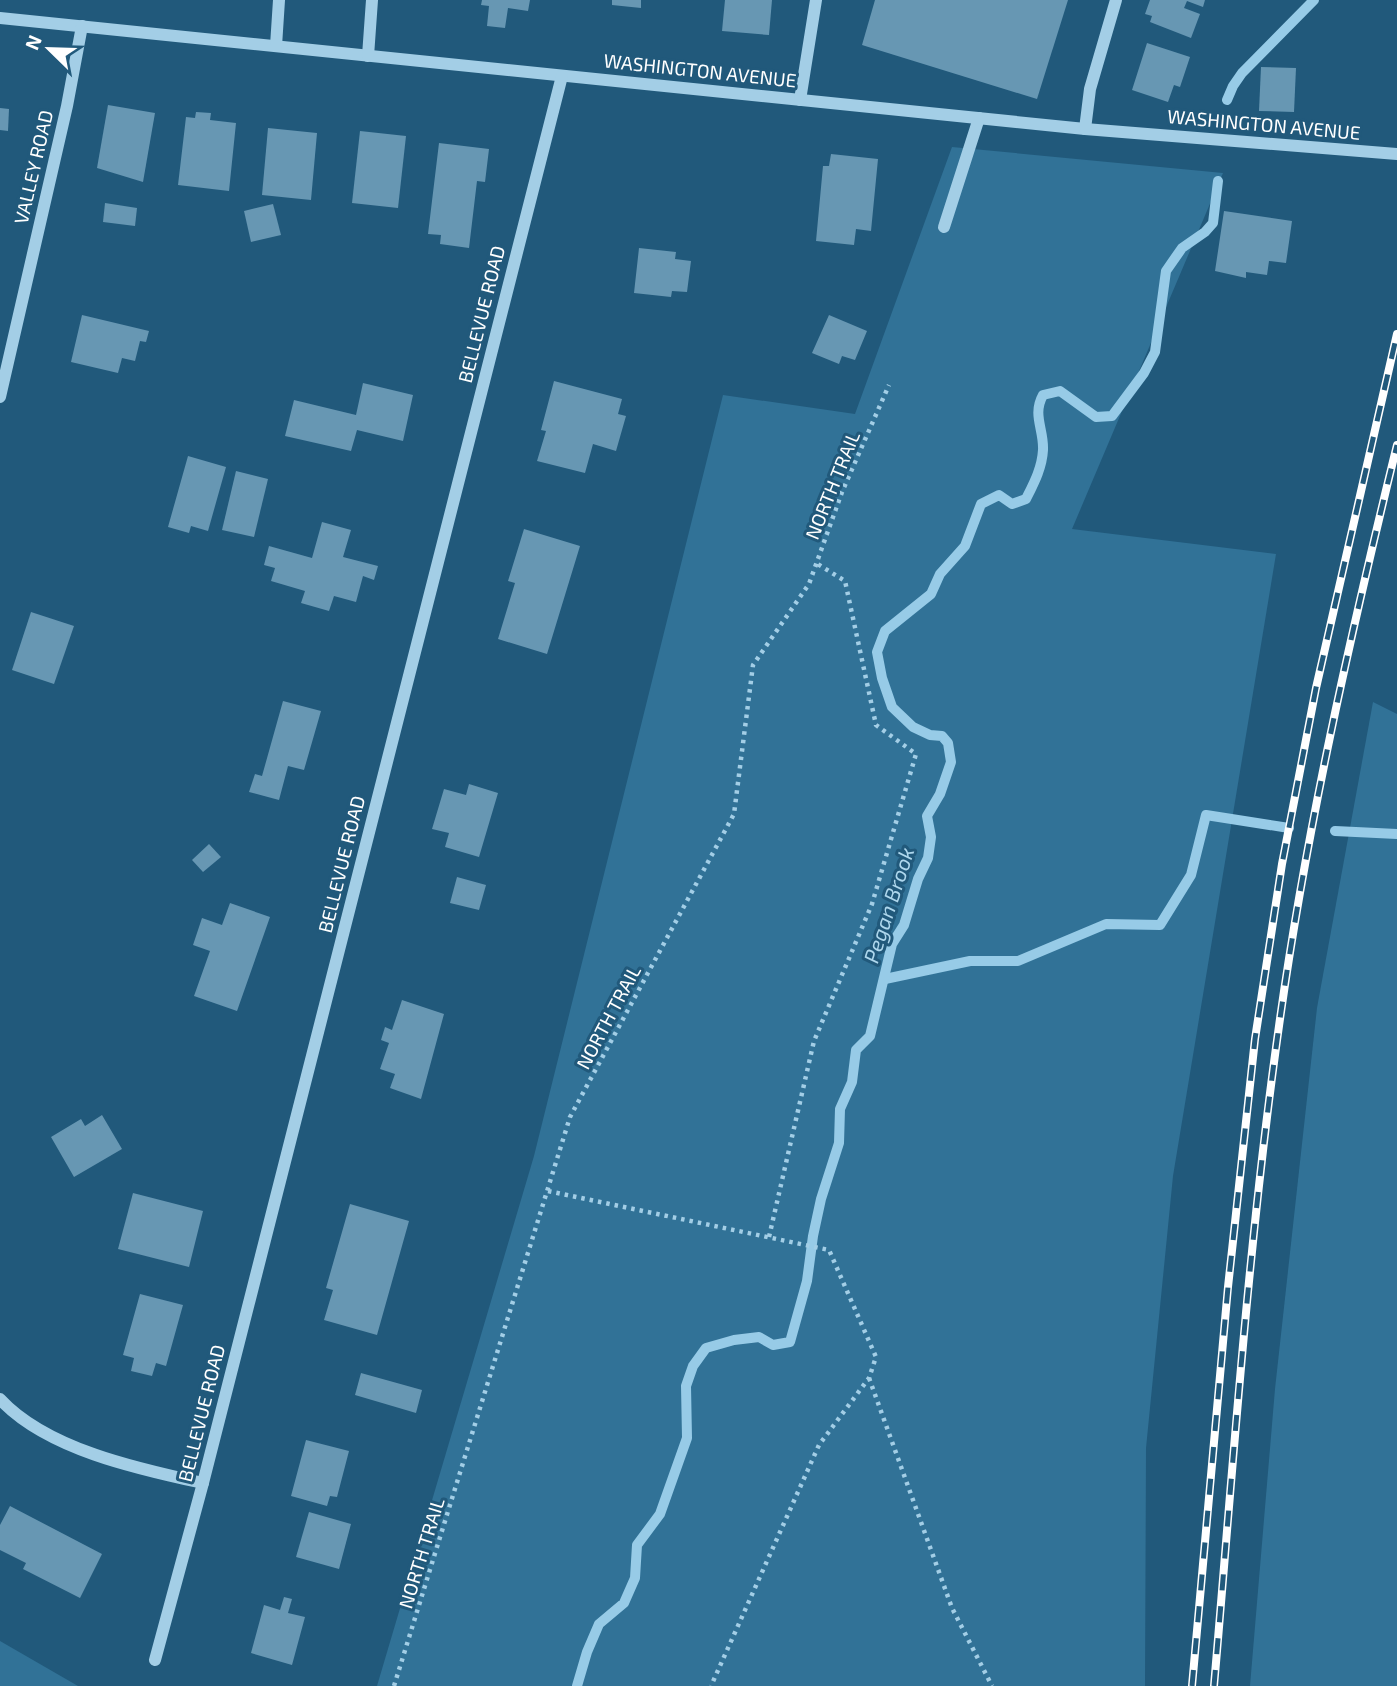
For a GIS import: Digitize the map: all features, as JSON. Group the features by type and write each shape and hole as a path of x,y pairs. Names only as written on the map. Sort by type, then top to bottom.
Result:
{"street":[{"path":"276,46 279,0"},
{"path":"368,56 372,0"},
{"path":"800,100 816,0"},
{"path":"1084,129 1090,89 1116,0"},
{"name":"WASHINGTON AVENUE","path":"0,18 1084,129 1394,154"},
{"name":"VALLEY ROAD","path":"0,397 67,106 82,26"},
{"name":"BELLEVUE ROAD","path":"155,1660 203,1483 562,76"},
{"path":"944,227 979,118"},
{"path":"0,1399 12,1412 47,1434 90,1452 203,1483"}],"path":[{"name":"NORTH TRAIL","path":"394,1686 570,1117 734,814 753,665 809,584 842,492 889,385"},
{"path":"769,1237 814,1041 872,904 916,754 876,725 845,581 817,563"},
{"path":"548,1191 829,1250 876,1357 869,1378 819,1445 711,1686"},
{"path":"869,1378 952,1608 992,1686"}],"shaded area":[{"path":"952,147 1223,173 1072,529 1276,554 1173,1176 1146,1448 1145,1686 377,1686 534,1156 723,395 855,414"},
{"path":"1373,702 1397,714 1397,1686 1250,1686 1275,1389 1317,1008"},
{"path":"0,1641 78,1686 0,1686"}],"building":[{"path":"482,0 530,0 528,11 508,8 505,28 487,26 489,6 481,5"},
{"path":"612,0 641,0 641,8 612,5"},
{"path":"725,0 772,0 769,35 722,31"},
{"path":"875,0 1068,0 1037,99 862,45"},
{"path":"1150,0 1205,0 1203,7 1187,1 1184,8 1200,14 1191,38 1150,22 1152,16 1145,14"},
{"path":"1147,43 1190,57 1180,87 1174,85 1168,102 1132,90"},
{"path":"1261,67 1296,68 1294,112 1259,111"},
{"path":"108,105 155,113 143,182 97,168"},
{"path":"0,108 9,109 8,131 0,130"},
{"path":"196,112 211,113 210,120 236,123 229,191 178,185 186,117 195,118"},
{"path":"268,128 317,133 311,200 262,195"},
{"path":"360,131 406,136 398,208 352,203"},
{"path":"439,143 489,149 485,182 477,181 469,248 440,244 441,235 428,234"},
{"path":"831,154 878,159 871,231 856,229 854,245 816,241 823,166 829,166"},
{"path":"105,203 137,208 135,226 103,222"},
{"path":"273,204 281,235 251,242 244,211"},
{"path":"1224,211 1292,221 1286,263 1269,261 1267,275 1246,272 1246,278 1215,271"},
{"path":"639,248 676,252 675,259 691,261 687,292 672,291 671,297 634,293"},
{"path":"82,315 149,331 146,342 140,341 135,361 122,358 118,373 71,362"},
{"path":"829,315 867,331 855,360 842,356 839,364 812,353"},
{"path":"554,381 622,399 618,414 626,416 616,451 593,444 585,473 537,461 546,431 541,430"},
{"path":"363,383 413,395 403,441 357,430 351,451 285,436 294,400 356,415"},
{"path":"188,456 226,467 208,531 191,526 189,533 168,527"},
{"path":"236,471 268,479 254,537 222,530"},
{"path":"322,522 351,530 343,557 378,566 374,580 363,576 356,602 334,596 329,611 301,603 305,591 271,581 275,568 264,565 269,546 312,558"},
{"path":"524,529 580,546 547,654 498,639 515,583 508,581"},
{"path":"31,612 74,626 54,684 12,670"},
{"path":"283,701 321,711 304,770 288,766 279,800 249,792 255,774 262,776"},
{"path":"469,784 498,793 479,857 445,847 449,833 432,829 444,789 466,795"},
{"path":"209,844 221,857 203,872 192,860"},
{"path":"457,877 486,885 479,910 450,903"},
{"path":"230,903 270,917 237,1011 194,996 210,951 193,945 202,918 222,925"},
{"path":"402,1000 444,1014 421,1099 390,1088 395,1074 380,1069 389,1043 381,1040 385,1027 392,1030"},
{"path":"102,1115 122,1149 74,1177 51,1137 81,1119 85,1126"},
{"path":"133,1193 203,1211 189,1267 118,1249"},
{"path":"350,1204 409,1221 377,1335 324,1320 333,1290 326,1288"},
{"path":"140,1294 183,1305 166,1366 156,1363 152,1376 131,1371 134,1358 123,1355"},
{"path":"361,1373 422,1390 416,1413 355,1395"},
{"path":"306,1440 349,1451 337,1497 330,1496 327,1506 291,1496"},
{"path":"10,1506 102,1554 80,1598 23,1569 26,1563 0,1550 0,1525"},
{"path":"309,1512 351,1524 339,1569 296,1557"},
{"path":"284,1597 292,1599 288,1613 305,1617 292,1665 251,1653 264,1605 280,1610"}],"waterway":[{"name":"Pegan Brook","path":"1227,100 1242,73 1314,0"},
{"name":"Pegan Brook","path":"577,1686 599,1624 624,1603 635,1578 637,1545 660,1514 687,1438 686,1386 693,1366 706,1348 734,1340 759,1337 773,1345 790,1342 807,1281 821,1199 839,1143 840,1109 852,1082 856,1050 870,1036 892,944 904,925 918,879 928,858 931,837 927,816 940,794 951,762 948,743 942,736 930,735 913,727 892,707 877,652 885,631 931,594 940,574 965,546 981,504 999,495 1012,504 1026,499 1042,457 1043,442 1038,409 1043,395 1060,391 1096,417 1112,416 1144,373 1155,352 1166,271 1182,248 1213,223 1218,181"},
{"path":"885,979 970,961 1018,961 1106,924 1160,925 1191,875 1206,815 1289,828"},
{"path":"1335,831 1397,834"}],"railway":[{"path":"1192,1686 1228,1287 1255,1039 1282,864 1316,688 1397,334"},
{"path":"1214,1686 1250,1273 1279,1026 1302,880 1330,734 1397,445"}]}
